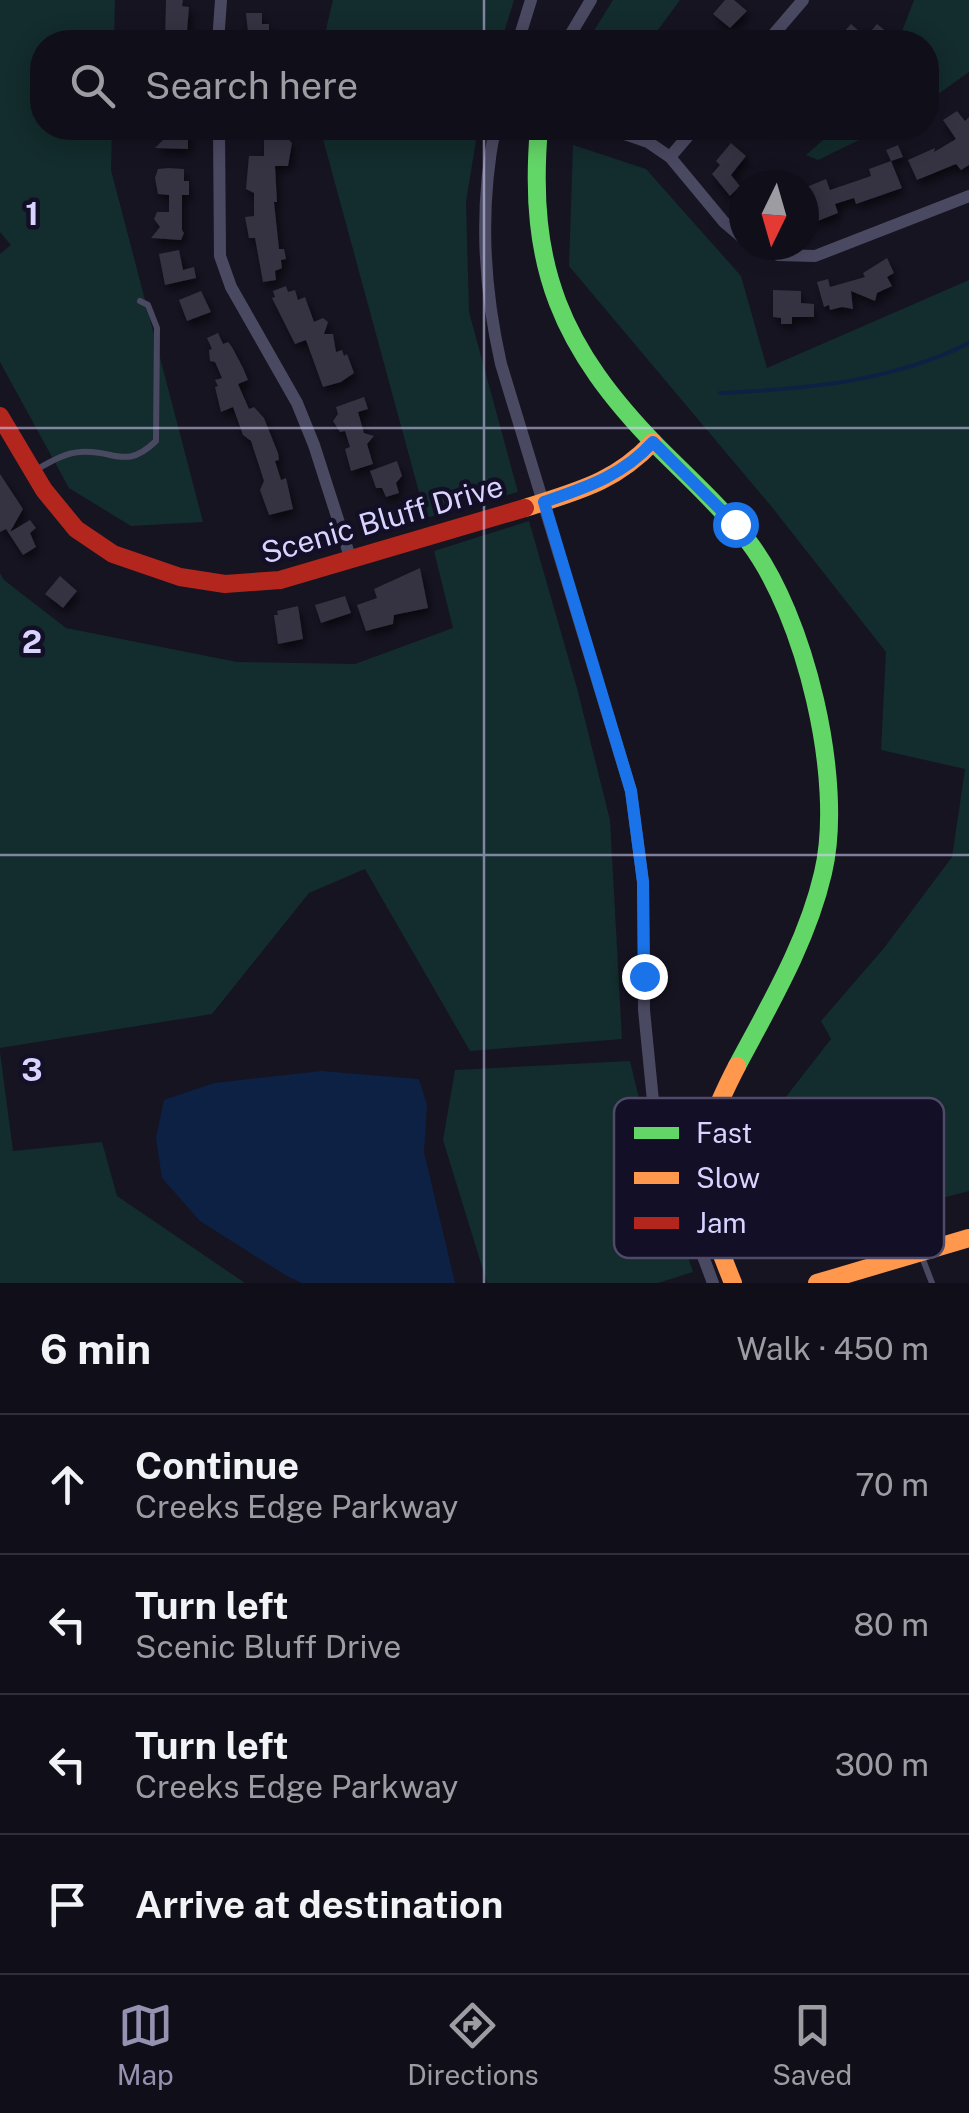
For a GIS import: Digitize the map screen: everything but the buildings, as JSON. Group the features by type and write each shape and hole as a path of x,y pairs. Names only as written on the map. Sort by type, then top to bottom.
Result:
{"street":[{"path":"219,30 221,0"},
{"path":"522,30 531,0"},
{"path":"573,30 591,0"},
{"path":"777,30 803,0"},
{"path":"219,140 220,256 231,288 298,403 351,560"},
{"path":"493,140 484,211 490,311 502,364 631,791 643,882 644,1010 653,1098"},
{"path":"538,140 532,195 536,232 569,332 614,399 735,524 760,558 779,590 805,665 830,805 827,842 812,916 723,1098"},
{"path":"642,140 670,157 729,226"},
{"path":"670,157 685,140"},
{"path":"819,254 969,196"},
{"name":"Scenic Bluff Drive","path":"0,416 33,471 76,528 117,554 172,575 248,584 351,560 604,482 634,463 653,442"},
{"path":"944,1245 969,1238"},
{"path":"704,1258 713,1283"},
{"path":"724,1258 733,1283"},
{"path":"817,1283 897,1258"}],"lane":[{"path":"33,471 79,452 125,459 137,456 156,441 157,328 148,305 140,301"},
{"path":"923,1258 932,1283"}],"green space":[{"path":"0,0 115,0 114,30 30,30 30,140 112,140 111,170 203,522 131,526 69,488 0,362 0,254 11,245 0,232"},
{"path":"333,0 514,0 505,30 326,30"},
{"path":"613,0 680,0 658,30 594,30"},
{"path":"914,0 969,0 969,72 939,93 939,30 903,30"},
{"path":"323,140 476,140 466,202 469,312 518,492 426,518"},
{"path":"823,140 859,140 818,160 806,155"},
{"path":"573,145 646,169 741,276 767,368 969,280 969,1191 944,1197 944,1098 785,1098 831,1039 821,1021 884,948 952,857 965,769 881,750 886,652 771,506 569,266"},
{"path":"529,521 610,820 622,1039 470,1051 365,869 309,893 212,1014 0,1048 0,573 66,628 237,662 355,664 453,628 434,551"},
{"path":"0,1052 13,1151 102,1142 117,1196 245,1283 0,1283"},
{"path":"630,1061 639,1098 614,1098 614,1258 688,1258 693,1272 658,1283 487,1283 443,1140 455,1070"}],"water":[{"path":"321,1071 419,1079 427,1105 424,1152 455,1283 302,1283 200,1221 162,1178 156,1138 164,1100 214,1083"}],"waterway":[{"path":"720,393 816,386 879,375 969,343"}],"traffic: fast":[{"path":"539,140 539,223 546,264 575,339 625,411 748,541 787,611 815,700 829,793 823,873 797,948 737,1066"}],"traffic: slow":[{"path":"525,508 609,476 653,442"},
{"path":"721,1098 737,1066"},
{"path":"944,1245 969,1238"},
{"path":"724,1258 733,1283"},
{"path":"817,1283 901,1258"}],"traffic: jam":[{"path":"0,416 44,490 76,529 113,554 180,577 225,584 280,580 525,508"}],"route":[{"path":"644,976 643,882 631,791 544,502 604,482 634,463 653,442 735,524"}]}
